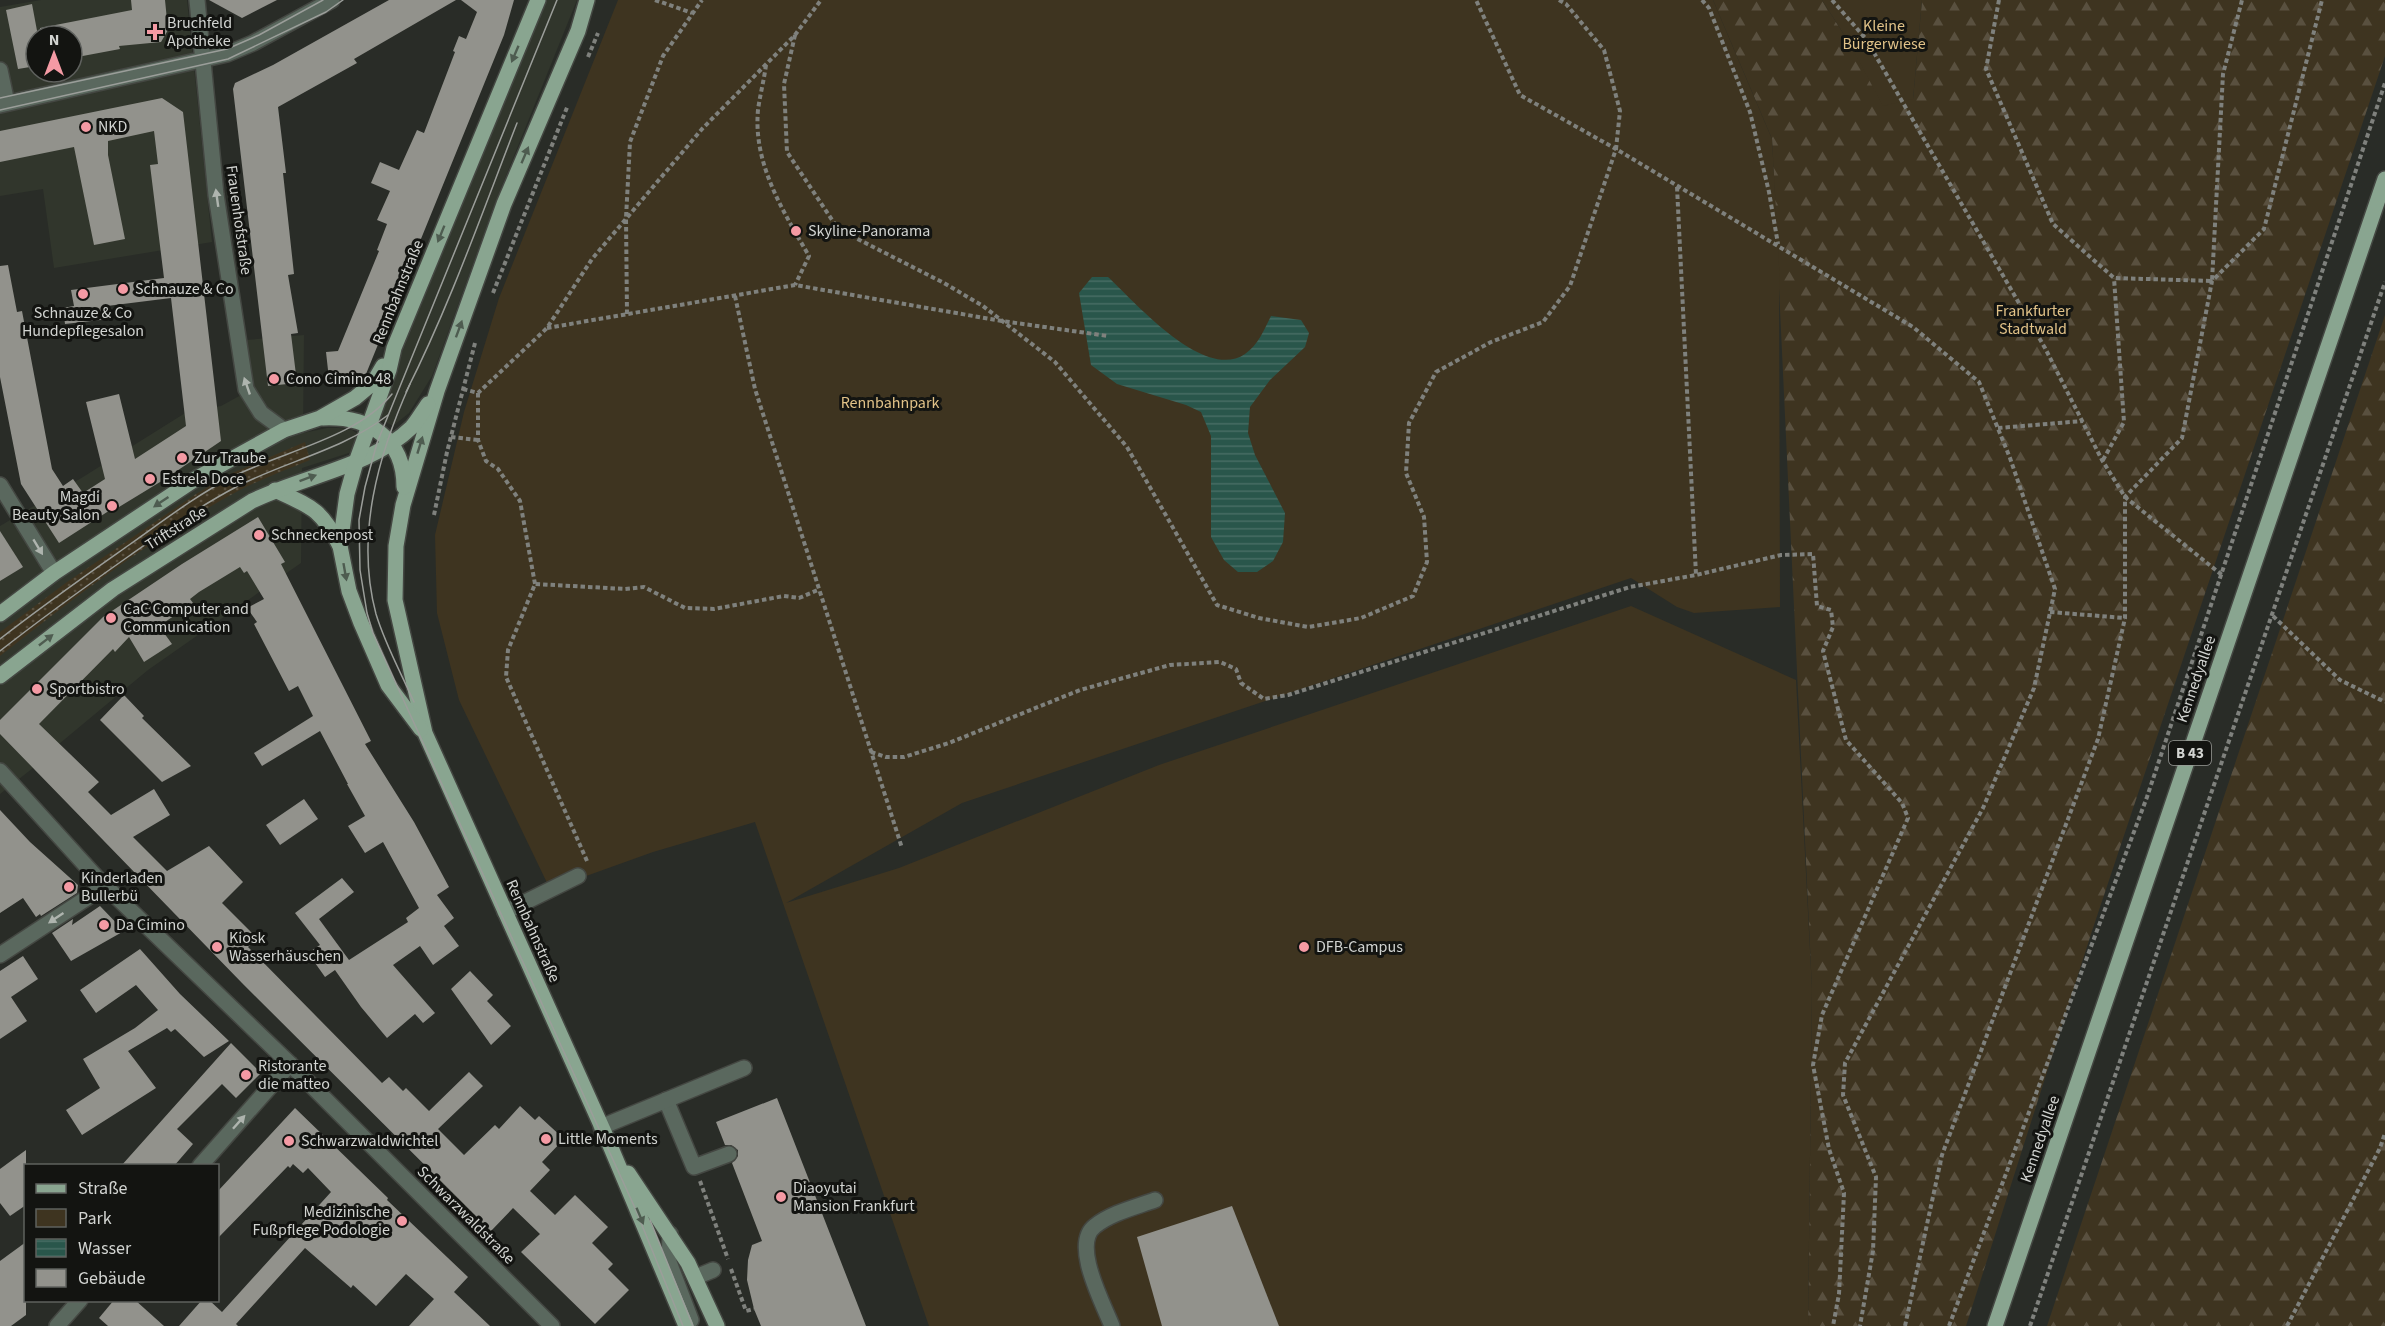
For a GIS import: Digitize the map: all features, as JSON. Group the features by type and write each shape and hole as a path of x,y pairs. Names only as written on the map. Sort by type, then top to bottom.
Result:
{"main road":[{"name":"Rennbahnstraße","path":"538,0 394,348 389,370 368,424 347,494 340,546 349,591 388,685 424,734 609,1143 686,1326"},
{"name":"Rennbahnstraße","path":"424,734 395,600 396,546 404,499 436,391 504,204 578,31 587,0"},
{"name":"Kennedyallee","path":"1995,1326 2385,179"},
{"name":"Triftstraße","path":"0,614 54,573 196,478 284,430 320,418 355,398 373,383 394,348"},
{"name":"Triftstraße","path":"0,676 113,589 252,501 275,490 356,462 391,444 414,425 436,391"},
{"path":"320,418 342,417 368,424 391,444 400,456 404,470 404,499"},
{"path":"275,490 309,505 327,521 340,546"},
{"name":"Rennbahnstraße","path":"609,1143 696,1277 717,1326"}],"street":[{"name":"Frauenhofstraße","path":"197,0 216,195 246,389 261,413 284,430"},
{"path":"0,70 4,104 227,54 253,43 332,0"},
{"path":"0,485 54,573"},
{"name":"Schwarzwaldstraße","path":"0,771 105,886 290,1064 552,1326"},
{"path":"505,912 584,870"},
{"path":"0,955 105,886"},
{"path":"202,1164 290,1064"},
{"path":"601,1127 744,1068"},
{"path":"666,1100 694,1167 729,1154"},
{"path":"1112,1326 1085,1256 1086,1239 1093,1227 1108,1218 1155,1200"},
{"path":"670,1234 669,1262 693,1326"},
{"path":"696,1277 713,1270"},
{"path":"64,1323 79,1302"}],"path":[{"path":"655,0 693,13"},
{"path":"627,314 626,218 630,142 663,56 702,0"},
{"path":"584,870 506,677 508,650 536,585 520,501 498,469 486,461 478,440 478,393 548,328 592,259 626,218 702,129 795,35 821,0"},
{"path":"1476,0 1520,95 1616,149 1913,327 1980,381 2055,589 2034,688 1983,808 1845,1063 1844,1095 1876,1177 1873,1251 1860,1326"},
{"path":"795,35 784,84 788,152 838,230 944,283 983,306 1055,362 1127,447 1217,604 1259,618 1308,627 1361,618 1413,596 1427,562 1424,517 1406,473 1409,423 1436,372 1491,342 1543,322 1570,286 1616,149 1620,111 1604,50 1566,4 1559,0"},
{"path":"1702,0 1709,9 1750,112 1778,245"},
{"path":"1832,0 1866,39 2045,348 2102,460 2125,497 2222,575"},
{"path":"1999,0 1986,69 2053,224 2114,278 2212,281 2264,229 2322,0"},
{"path":"1905,1326 1942,1155 2098,739 2125,618 2125,497 2182,438 2212,281 2223,74 2242,0"},
{"path":"586,61 599,26"},
{"path":"766,64 758,112 762,157 776,199 809,256 795,285"},
{"path":"1949,1326 2146,797 2385,84"},
{"path":"490,301 568,104"},
{"path":"1677,186 1696,575"},
{"path":"2102,460 2124,422 2114,278"},
{"path":"2030,1326 2385,282"},
{"path":"548,328 795,285 1002,321 1108,336"},
{"path":"735,296 754,389 902,848"},
{"path":"434,514 462,389 476,340"},
{"path":"462,389 478,393"},
{"path":"1998,428 2083,421"},
{"path":"451,437 478,440"},
{"path":"871,752 886,757 904,757 949,743 1080,690 1170,665 1220,662 1236,669 1241,683 1264,699 1288,695 1630,586 1696,575 1781,555 1813,554 1817,606 1831,610 1833,627 1823,651 1846,740 1902,803 1908,818 1822,1015 1813,1065 1829,1149 1844,1193 1839,1294 1833,1326"},
{"path":"536,585 625,589 644,587 685,608 714,609 784,596 799,598 818,590"},
{"path":"2050,612 2125,618"},
{"path":"2272,616 2340,680 2385,702"},
{"path":"2287,1326 2382,1147 2385,1133"},
{"path":"694,1167 746,1311 754,1309"}],"shaded area":[{"path":"41,0 187,0 212,242 54,268 43,189 0,196 0,7"},
{"path":"545,0 577,0 499,193 432,376 409,413 393,426 374,416 392,377"},
{"path":"304,335 303,433 339,428 352,430 359,435 352,452 302,468 301,563 148,670 0,794 0,526 190,410 221,406 252,389 246,340"}],"green space":[{"name":"Rennbahnpark","path":"618,0 1713,0 1772,139 1779,266 1780,607 1694,613 1677,607 1631,578 962,803 786,903 899,868 1159,765 1631,606 1796,680 1812,989 1808,1326 929,1326 755,822 653,852 550,889 459,700 437,613 435,535 464,412 499,298"},
{"name":"Frankfurter Stadtwald","path":"1713,0 1822,0 1850,44 1913,99 1922,0 2385,0 2385,56 2092,931 1966,1326 1808,1326 1812,989 1772,139"},
{"name":"Kleine Bürgerwiese","path":"1822,0 1922,0 1913,99 1883,106 1850,44"},
{"path":"2385,315 2385,1326 2047,1326"},
{"path":"305,442 310,460 238,491 206,509 145,548 86,590 0,656 0,632 67,582 196,494 230,474"}],"water":[{"path":"1092,277 1108,277 1152,320 1171,335 1191,349 1210,357 1228,360 1245,354 1257,342 1271,316 1301,320 1309,333 1305,347 1270,380 1250,407 1248,433 1255,455 1285,513 1283,542 1273,561 1257,572 1238,572 1224,560 1211,537 1211,436 1201,412 1186,405 1117,384 1091,365 1079,293"}],"building":[{"path":"131,0 165,0 168,30 161,42 119,46 120,49 84,56 84,24 60,24 132,10"},
{"path":"209,0 277,0 242,18"},
{"path":"389,0 456,0 354,59 357,63 278,107 294,274 288,275 298,333 291,334 297,383 268,386 233,89 235,83 273,65"},
{"path":"461,0 514,0 504,35 366,374 329,379 326,352 338,351 379,251 377,250 387,224 377,220 390,191 371,183 380,162 399,170 417,130 424,133 459,36 466,39 477,12"},
{"path":"32,4 36,24 24,24 24,68 18,69 6,10"},
{"path":"162,98 183,112 221,441 165,479 119,507 118,505 59,543 21,484 0,377 0,266 8,265 17,312 22,311 52,469 63,486 73,479 83,493 105,479 86,402 119,394 135,459 186,426 171,298 107,306 109,319 65,324 63,308 74,306 71,290 164,278 150,165 158,164 154,131 108,141 108,155 125,239 94,245 74,147 0,162 0,131"},
{"path":"258,517 285,562 281,564 371,741 365,744 414,822 449,887 437,895 454,918 444,926 459,946 433,965 420,946 393,965 435,1013 423,1023 415,1014 387,1038 361,1007 335,970 325,977 308,953 320,945 295,913 342,878 354,892 319,919 349,960 408,922 406,918 419,908 383,842 365,853 348,826 365,816 320,731 262,766 254,753 313,716 298,686 289,691 254,624 257,622 247,608 264,599 247,571 244,573 240,567 199,592 190,599 193,603 159,626 172,644 144,662 129,637 115,652 113,649 39,724 99,782 88,792 111,815 154,789 170,815 133,837 167,871 209,846 243,882 222,903 257,938 248,947 382,1083 389,1077 403,1091 406,1088 429,1111 469,1072 483,1086 438,1129 464,1155 495,1125 499,1129 520,1106 535,1120 539,1116 564,1139 542,1162 550,1170 530,1191 555,1215 575,1195 608,1227 592,1243 613,1264 608,1269 629,1290 595,1324 521,1252 540,1234 513,1208 491,1231 242,983 0,734 0,720 103,617"},
{"path":"0,531 23,567 0,581"},
{"path":"124,695 144,716 142,718 191,766 162,782 100,720"},
{"path":"304,799 318,819 280,845 266,825"},
{"path":"0,810 30,842 78,885 77,893 41,916 40,914 36,917 23,898 0,913"},
{"path":"100,906 124,931 71,961 52,933 73,919 72,925"},
{"path":"140,949 180,994 229,1041 204,1057 175,1029 171,1032 167,1028 128,1051 156,1088 82,1135 66,1110 100,1088 83,1059 135,1028 158,1010 136,985 96,1013 80,990"},
{"path":"23,956 38,979 11,997 27,1021 0,1039 0,971"},
{"path":"470,971 493,995 487,1001 511,1026 491,1045 451,989"},
{"path":"231,1043 261,1073 236,1098 222,1084 177,1129 193,1144 176,1164 123,1164"},
{"name":"Diaoyutai Mansion Frankfurt","path":"777,1098 866,1326 761,1326 754,1309 747,1280 748,1260 752,1245 762,1241 732,1163 738,1156 738,1150 731,1145 725,1145 716,1122"},
{"path":"295,1108 468,1277 454,1292 490,1326 409,1326 434,1299 406,1274 376,1306 353,1285 351,1288 305,1248 236,1324 238,1326 179,1326 200,1302 211,1302 222,1312 331,1192 308,1168 303,1173 293,1164 290,1168 288,1166 219,1237 219,1190"},
{"path":"26,1150 24,1206 10,1216 0,1203 0,1169"},
{"path":"1232,1206 1279,1326 1162,1326 1137,1237"},
{"path":"24,1243 26,1315 11,1326 0,1326 0,1261"},
{"path":"112,1302 137,1302 164,1326 108,1326 99,1318"}],"tram line":[{"path":"0,98 227,49 259,35 323,0"},
{"path":"0,110 228,59 326,12 343,0"},
{"path":"557,0 377,443 359,520 360,570 367,613 373,633 635,1208 683,1326"},
{"path":"406,392 451,292 517,123"},
{"path":"410,384 398,411 380,467 373,496 368,555 370,585 376,614 414,702"},
{"path":"0,639 205,492 252,468 339,433 377,409 392,394"},
{"path":"0,651 113,568 208,503 255,478 352,437 388,415"},
{"path":"650,1220 693,1326"}],"place":[{"name":"Bruchfeld Apotheke","path":"155,32"},
{"name":"NKD","path":"86,127"},
{"name":"Skyline-Panorama","path":"796,231"},
{"name":"Schnauze & Co","path":"123,289"},
{"name":"Schnauze & Co Hundepflegesalon","path":"83,294"},
{"name":"Cono Cimino 48","path":"274,379"},
{"name":"Zur Traube","path":"182,458"},
{"name":"Estrela Doce","path":"150,479"},
{"name":"Magdi Beauty Salon","path":"112,506"},
{"name":"Schneckenpost","path":"259,535"},
{"name":"CaC Computer and Communication","path":"111,618"},
{"name":"Sportbistro","path":"37,689"},
{"name":"Kinderladen Bullerbü","path":"69,887"},
{"name":"Da Cimino","path":"104,925"},
{"name":"Kiosk Wasserhäuschen","path":"217,947"},
{"name":"DFB-Campus","path":"1304,947"},
{"name":"Ristorante die matteo","path":"246,1075"},
{"name":"Little Moments","path":"546,1139"},
{"name":"Schwarzwaldwichtel","path":"289,1141"},
{"name":"Diaoyutai Mansion Frankfurt","path":"781,1197"},
{"name":"Medizinische Fußpflege Podologie","path":"402,1221"}]}
